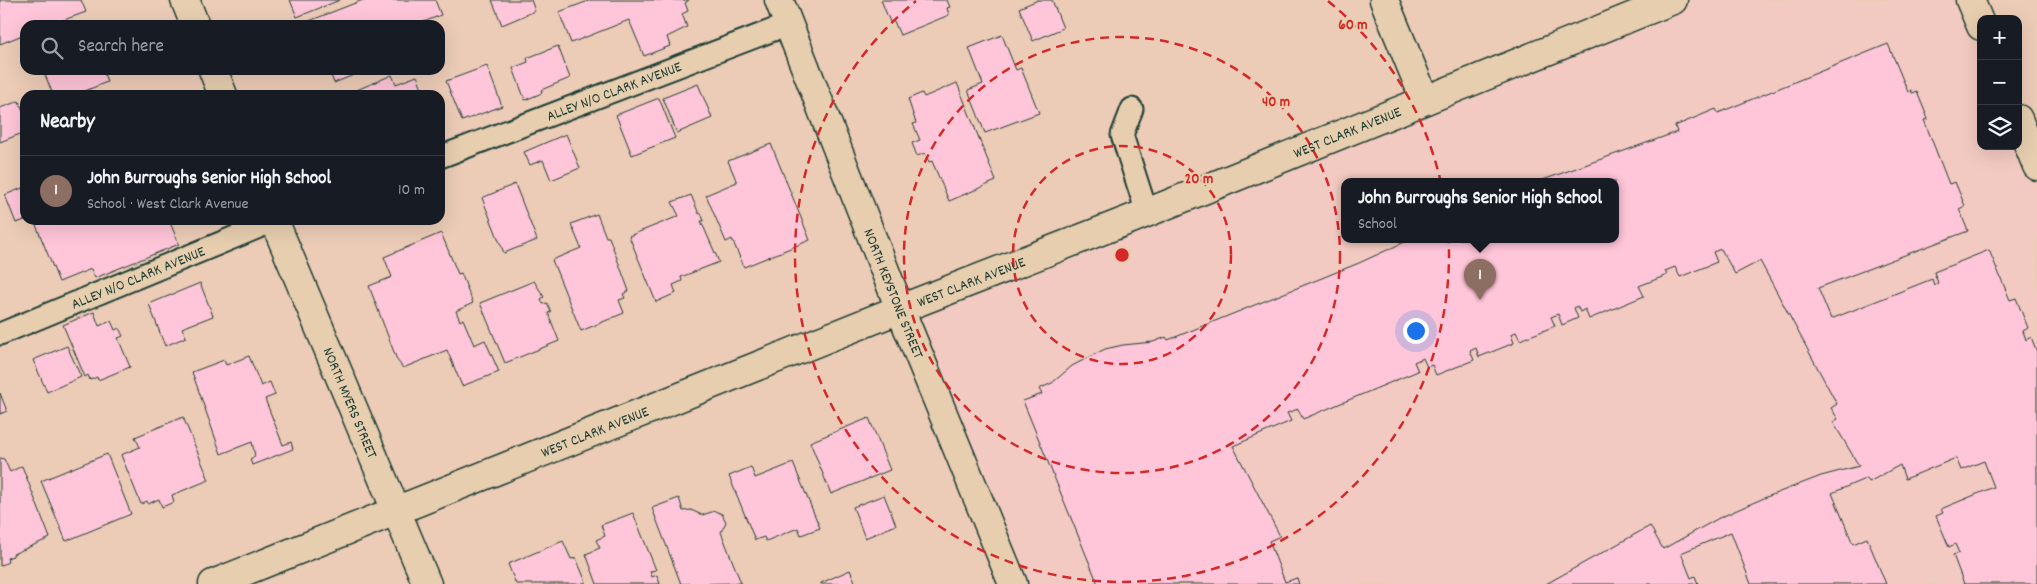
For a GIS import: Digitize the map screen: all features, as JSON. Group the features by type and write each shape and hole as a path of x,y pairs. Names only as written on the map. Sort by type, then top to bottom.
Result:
{"street":[{"path":"185,0 193,20"},
{"path":"1384,0 1425,100"},
{"name":"WEST CLARK AVENUE","path":"213,584 900,309 1147,213 1673,0"},
{"path":"1970,0 1977,17"},
{"name":"NORTH KEYSTONE STREET","path":"784,12 900,309 1013,584"},
{"path":"215,75 221,90"},
{"path":"2022,129 2037,166"},
{"name":"NORTH MYERS STREET","path":"277,225 427,584"}],"lane":[{"name":"ALLEY N/O CLARK AVENUE","path":"445,155 784,12"},
{"path":"1132,109 1122,135 1147,213"},
{"name":"ALLEY N/O CLARK AVENUE","path":"0,334 263,225"}],"shaded area":[{"path":"1673,0 1968,0 1977,24 1977,150 2022,150 2022,144 2037,183 2037,584 1020,584 900,309"}],"building":[{"path":"0,0 81,0 86,12 64,20 20,20 20,36 0,44"},
{"path":"290,0 340,0 297,17"},
{"path":"363,0 435,0 441,15 428,20 312,20"},
{"path":"492,0 531,0 535,11 502,25"},
{"path":"591,0 689,0 685,3 688,11 682,14 687,27 667,37 670,46 644,56 629,20 571,43 559,12"},
{"path":"881,0 947,0 950,7 947,8 949,15 900,35 894,21 890,22"},
{"path":"1038,0 1052,0 1063,28 1033,41 1019,8"},
{"path":"1002,35 1016,70 1021,68 1039,113 985,133 968,90 983,84 969,48"},
{"path":"1888,44 1908,92 1911,90 1912,93 1917,92 1928,119 1924,120 1949,184 1955,182 1965,206 1959,209 1968,231 1818,288 1831,319 1932,279 1934,285 1938,283 1934,272 1989,250 2010,300 2016,298 2028,328 2023,331 2026,340 2031,337 2037,352 2037,584 1964,584 1953,555 1959,553 1955,544 1949,547 1936,516 1943,513 1941,509 1994,487 1984,461 1961,470 1956,458 1905,479 1900,465 1869,482 1867,478 1832,493 1853,544 1867,538 1886,584 1751,584 1731,532 1681,553 1691,578 1695,576 1698,584 1546,584 1650,526 1663,549 1719,518 1764,498 1821,476 1859,466 1833,422 1838,419 1831,408 1837,404 1760,261 1735,274 1721,249 1713,252 1717,262 1680,277 1675,267 1665,271 1667,275 1639,286 1644,296 1589,319 1585,309 1580,312 1577,306 1574,308 1578,318 1562,325 1558,314 1551,317 1555,326 1520,340 1516,332 1511,334 1514,343 1479,357 1476,348 1470,351 1474,360 1436,375 1432,365 1427,367 1423,358 1414,362 1418,371 1303,419 1298,409 1287,413 1291,421 1233,446 1280,536 1269,541 1285,582 1297,578 1299,584 1098,584 1023,401 1042,394 1039,389 1052,383 1072,366 1105,349 1153,342 1166,337 1168,340 1359,263 1402,243 1619,243 1619,178 1548,178 1677,132 1675,126 1716,109 1718,113"},
{"path":"558,46 570,78 541,90 542,93 525,100 513,68 528,62 527,58"},
{"path":"487,66 502,106 462,121 446,81"},
{"path":"45,75 105,75 107,82 87,90 51,90"},
{"path":"331,75 354,75 334,83"},
{"path":"392,75 396,84 417,76 423,90 357,90"},
{"path":"957,83 996,181 949,201 932,161 929,162 925,153 917,156 912,143 920,140 913,124 916,123 908,99 922,93 924,97"},
{"path":"698,84 712,118 677,133 663,98"},
{"path":"659,98 675,138 632,155 616,115"},
{"path":"19,101 20,104 20,134 0,142 0,108"},
{"path":"566,134 580,168 551,180 543,160 530,165 524,152"},
{"path":"771,144 810,240 744,267 732,239 726,242 706,195 737,182 728,161"},
{"path":"515,184 537,240 504,253 482,198"},
{"path":"20,189 20,222 16,223 5,195"},
{"path":"691,195 699,214 701,213 704,221 701,221 719,262 681,277 682,281 673,285 676,293 656,302 629,236 679,216 672,202"},
{"path":"597,214 606,237 609,237 629,291 623,294 625,298 619,300 624,313 581,331 552,260 581,248 571,224"},
{"path":"36,225 171,225 179,244 95,278 91,269 59,282"},
{"path":"441,233 458,274 461,273 473,303 456,311 460,321 463,319 474,345 485,340 499,372 462,386 447,350 403,368 397,360 369,286 392,277 384,257"},
{"path":"534,281 544,297 541,299 543,304 547,303 551,312 548,313 559,341 505,363 480,303"},
{"path":"200,283 213,316 182,328 186,337 165,346 149,304"},
{"path":"94,312 99,326 111,321 115,330 119,328 123,336 118,338 130,367 98,380 97,377 90,380 88,375 85,377 63,325"},
{"path":"67,346 81,377 47,392 33,360"},
{"path":"249,356 261,386 270,382 275,395 265,399 283,445 291,442 293,449 252,465 250,459 255,456 252,442 221,454 192,372 224,360 226,365"},
{"path":"0,393 7,411 0,414"},
{"path":"183,417 209,480 172,495 174,502 162,507 159,499 148,504 147,501 141,504 121,455 140,447 135,437"},
{"path":"869,418 890,470 831,494 810,442"},
{"path":"107,454 131,514 66,541 41,481"},
{"path":"0,458 4,459 10,472 22,466 50,538 13,554 13,556 7,558 8,562 0,566"},
{"path":"793,463 820,528 801,535 798,528 766,541 764,537 755,540 729,476 751,467 755,478"},
{"path":"884,495 896,525 865,538 853,507"},
{"path":"679,498 683,511 691,510 702,515 715,511 722,514 726,522 721,532 741,583 681,584 652,508"},
{"path":"633,513 656,570 650,571 652,577 657,575 660,584 597,584 586,554 600,548 596,540 605,536 601,525"},
{"path":"563,541 571,559 576,558 586,582 580,584 516,584 508,564"},
{"path":"850,570 856,584 821,584 821,583"}],"place":[{"name":"John Burroughs Senior High School","path":"1480,300"}]}
